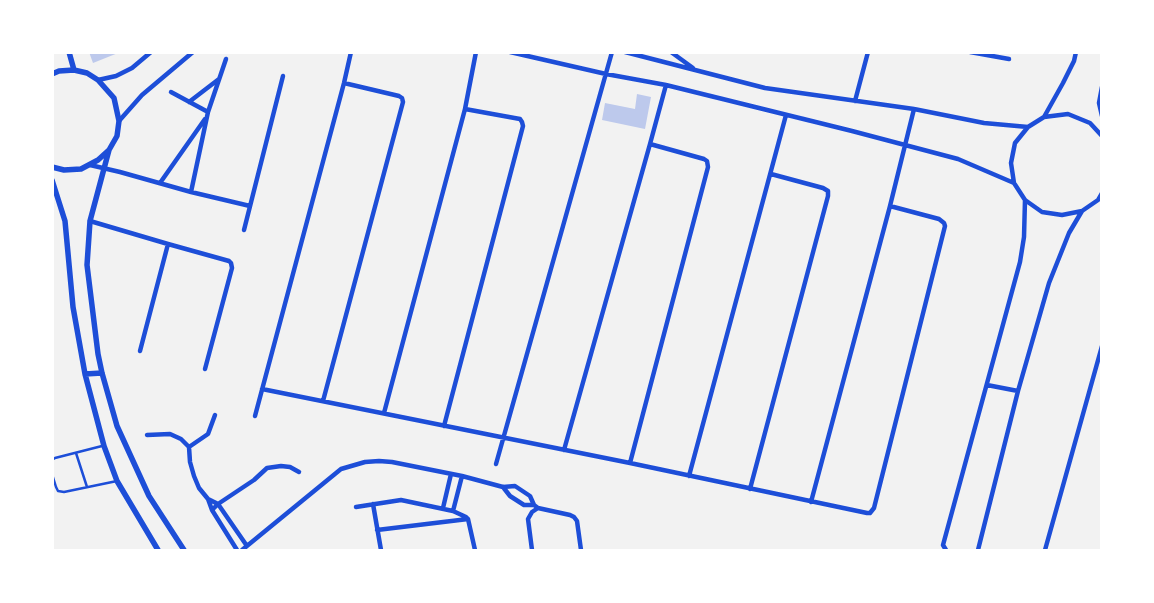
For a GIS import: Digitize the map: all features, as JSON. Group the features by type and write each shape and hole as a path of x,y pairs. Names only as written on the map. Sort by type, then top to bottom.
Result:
{"street":[{"path":"68,52 74,70"},
{"path":"98,80 116,76 132,68 151,52"},
{"path":"119,121 142,95 193,52"},
{"path":"255,416 351,52"},
{"path":"384,414 465,109 476,52"},
{"path":"510,52 606,74 666,84 852,131 958,159 1014,183"},
{"path":"496,464 612,52"},
{"path":"625,52 765,88 914,109 984,124 1028,127"},
{"path":"672,52 697,70"},
{"path":"855,101 868,52"},
{"path":"970,52 1009,60"},
{"path":"1044,117 1074,61 1076,52"},
{"path":"191,192 208,114 226,59"},
{"path":"52,74 59,71 74,70 87,73 98,80 114,98 119,121 117,136 109,150 90,221 87,265 94,327 102,373 118,426 149,496 184,550"},
{"path":"244,230 283,76"},
{"path":"188,102 219,79"},
{"path":"324,401 403,102 399,96 344,83"},
{"path":"564,450 666,84"},
{"path":"1102,87 1099,103 1102,116"},
{"path":"171,92 208,114"},
{"path":"444,426 524,126 520,119 465,109"},
{"path":"811,502 906,146 914,109"},
{"path":"160,183 208,114"},
{"path":"1102,136 1090,123 1068,114 1044,117 1028,127 1016,143 1011,163 1014,183 1025,200 1042,212 1062,215 1082,211 1100,201 1102,193"},
{"path":"689,476 786,115"},
{"path":"630,463 708,167 707,162 704,160 650,144"},
{"path":"52,167 64,170 81,169 98,160 109,150"},
{"path":"90,165 250,206"},
{"path":"750,489 828,196 828,191 824,188 771,174"},
{"path":"52,180 65,221 73,308 85,374 104,446 117,481 158,550"},
{"path":"945,550 943,545 1020,262 1024,237 1025,200"},
{"path":"262,389 630,463 867,514 874,508 945,226 940,219 890,206"},
{"path":"978,550 1018,391 1049,283 1069,233 1082,211"},
{"path":"90,221 232,263 205,369"},
{"path":"140,351 168,244"},
{"path":"1046,550 1102,346"},
{"path":"85,374 102,373"},
{"path":"987,385 1018,391"},
{"path":"189,447 208,434 215,415"},
{"path":"147,435 170,434 181,439 189,447 190,462 199,488 208,499 212,510 237,550"},
{"path":"242,550 341,469 365,462 392,462 462,476 504,487 515,486 530,496 536,507"},
{"path":"212,510 218,504 247,486 267,468 290,467 299,472"},
{"path":"443,508 451,474"},
{"path":"453,511 462,476"},
{"path":"504,487 510,496 524,505 574,517 581,550"},
{"path":"208,499 218,504 247,546"},
{"path":"356,507 401,500 453,511 468,519 475,550"},
{"path":"373,504 380,550"},
{"path":"532,550 528,519 536,507"},
{"path":"378,530 468,519"}],"lane":[{"path":"52,460 104,446"},
{"path":"76,453 87,487"},
{"path":"52,474 58,491 64,492 117,481"}],"building":[{"path":"89,52 118,52 118,53 93,63"},
{"path":"637,94 651,97 645,129 602,120 605,103 635,109"}]}
